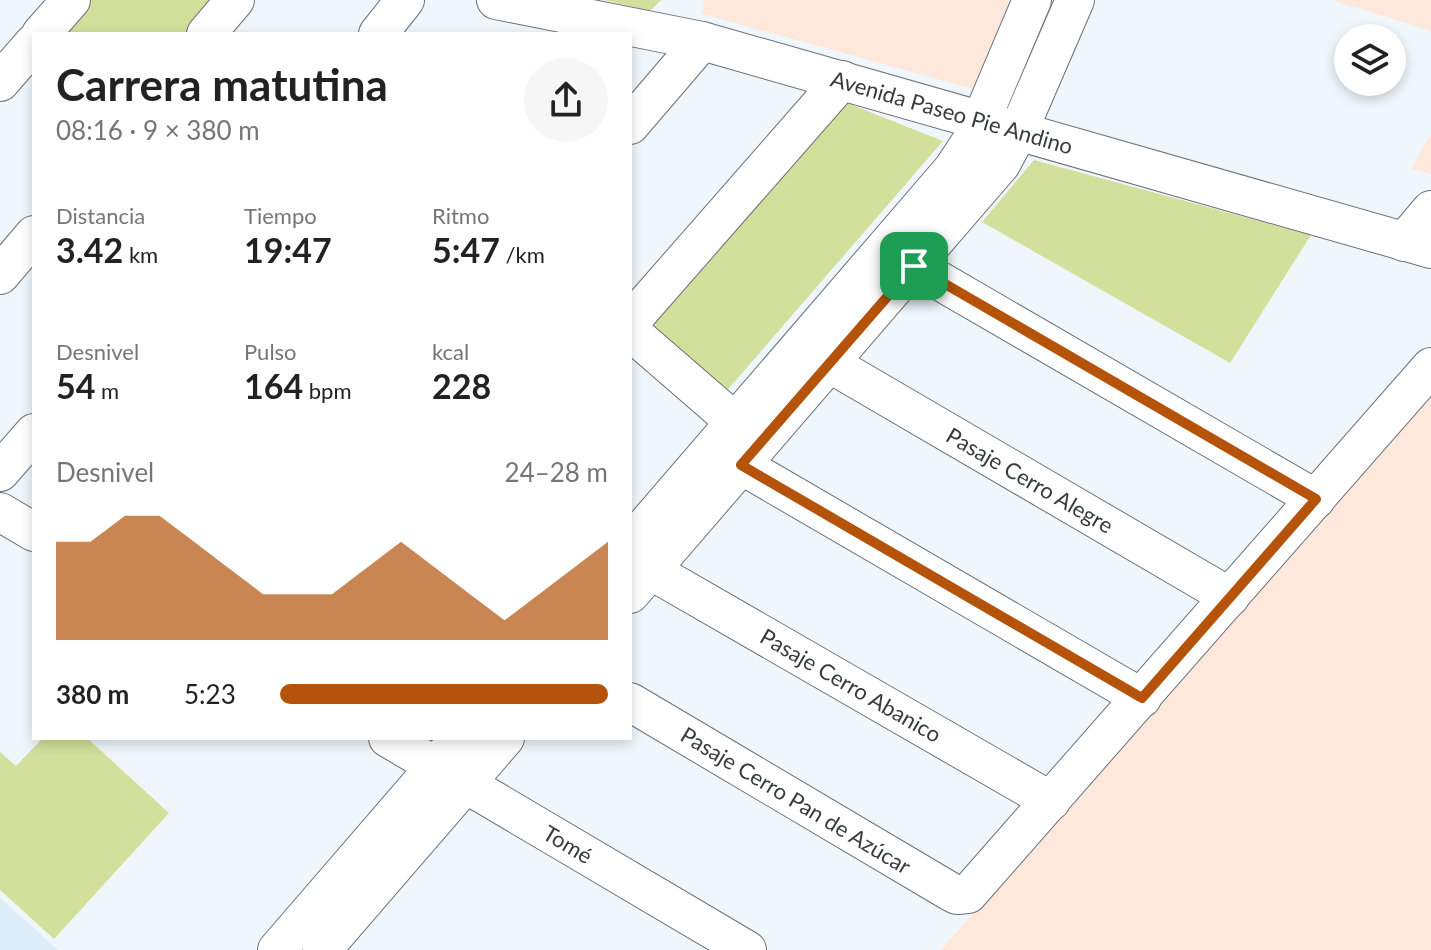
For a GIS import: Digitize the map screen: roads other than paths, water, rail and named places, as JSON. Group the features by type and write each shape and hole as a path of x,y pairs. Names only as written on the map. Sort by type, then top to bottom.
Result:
{"street":[{"path":"43,32 71,0"},
{"path":"208,32 235,0"},
{"path":"380,32 405,0"},
{"name":"Avenida Paseo Pie Andino","path":"496,0 554,23 628,32"},
{"path":"637,569 735,422 966,151 1032,0"},
{"path":"637,569 741,465 1001,164 1075,0"},
{"name":"Avenida Paseo Pie Andino","path":"632,32 702,41 1418,246 1431,210"},
{"path":"632,123 702,41"},
{"path":"0,82 32,45"},
{"path":"632,320 842,80"},
{"path":"0,275 32,237"},
{"path":"914,266 1316,499"},
{"path":"632,333 735,422"},
{"name":"Pasaje Cerro Alegre","path":"829,363 1230,597"},
{"path":"1051,801 1431,367"},
{"path":"0,472 32,435"},
{"path":"741,465 1142,698"},
{"path":"0,512 32,531"},
{"name":"Pasaje Cerro Abanico","path":"637,569 1051,801"},
{"name":"Pasaje Cerro Pan de Azúcar","path":"632,703 951,892 963,895 973,890 1051,801"},
{"name":"Tomé","path":"394,740 454,762 747,950"},
{"path":"309,945 454,762 501,740"}]}
